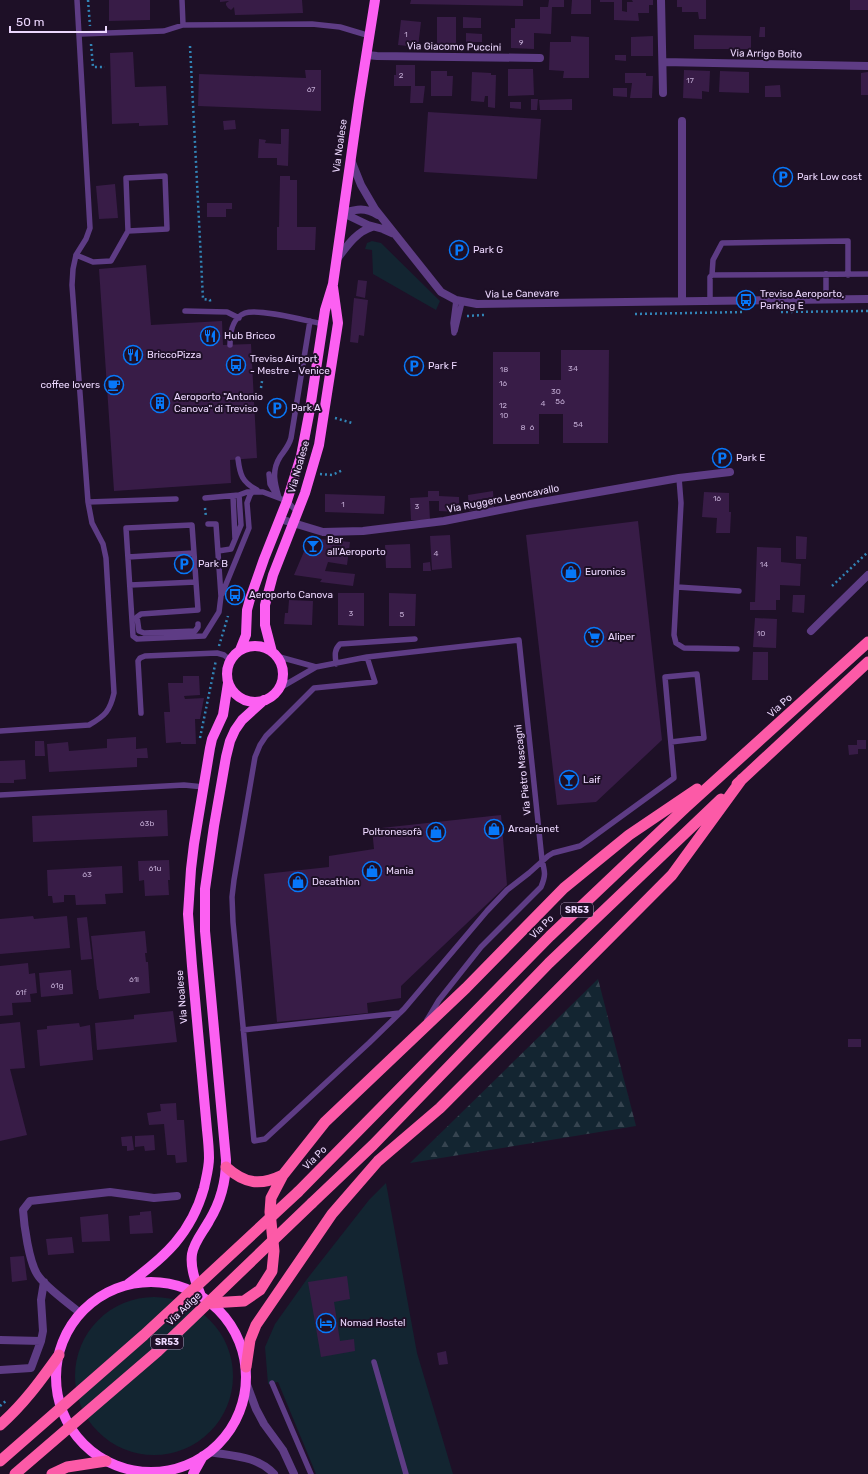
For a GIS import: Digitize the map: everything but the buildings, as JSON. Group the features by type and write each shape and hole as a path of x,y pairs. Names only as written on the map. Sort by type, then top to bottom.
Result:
{"highway":[{"name":"Via Po","path":"298,1192 550,936 729,767 868,642"},
{"name":"SR53","path":"742,779 868,662"},
{"path":"212,1303 244,1301 260,1290 272,1271 274,1251 270,1212 271,1198 283,1175 325,1122 417,1036 564,888 629,835 729,767"},
{"path":"246,1367 250,1340 256,1325 332,1214 378,1161 440,1108 672,875 742,779"},
{"name":"Via Adige","path":"15,1474 158,1351 373,1145 549,963 742,779"},
{"path":"226,1167 235,1175 258,1182 273,1180 283,1175"},
{"name":"Via Adige","path":"0,1461 144,1336 298,1192"},
{"path":"0,1425 32,1392 59,1355"},
{"path":"52,1474 66,1467 106,1461"}],"main road":[{"name":"Via Noalese","path":"240,650 246,631 247,610 250,599 280,519 283,499 299,465 304,443 325,310 333,284 350,160 375,0"},
{"name":"Via Noalese","path":"274,654 265,625 265,605 273,575 294,524 311,476 319,445 338,323 333,284"},
{"path":"256,646 265,648 274,654 282,669 281,683 272,696 256,702 247,701 232,691 226,676 230,660 240,650 256,646"},
{"name":"Via Noalese","path":"128,1284 147,1282 166,1283 184,1288 202,1296 212,1303 225,1316 235,1332 242,1349 246,1367 246,1382 243,1401 236,1420 225,1436 207,1454 184,1466 163,1471 123,1471 106,1461 86,1446 70,1427 60,1404 56,1380 59,1355 67,1333 79,1312 90,1302 128,1284 166,1254 184,1231 200,1201 209,1158 188,914 191,869 212,739 225,709 228,683"},
{"path":"202,1296 195,1280 192,1255 195,1245 210,1220 221,1194 226,1167 205,931 205,889 214,826 230,740 242,720 264,700"},
{"path":"193,1474 207,1454"}],"street":[{"path":"661,0 663,93"},
{"name":"Via Giacomo Puccini","path":"367,55 540,58"},
{"name":"Via Arrigo Boito","path":"663,62 868,66"},
{"path":"682,121 682,301"},
{"name":"Via Le Canevare","path":"350,160 363,188 381,217 394,234 441,292 459,301 477,304 868,299"},
{"name":"Via Le Canevare","path":"343,213 356,209 364,209 381,217"},
{"path":"343,213 372,227 383,229 394,234"},
{"path":"336,259 355,237 372,227"},
{"name":"Via Ruggero Leoncavallo","path":"280,519 323,532 364,531 412,526 679,478 730,472"},
{"path":"811,631 868,575"},
{"path":"79,1312 44,1282 37,1274 24,1225 23,1210 30,1201 110,1192 154,1198 177,1196"},
{"path":"0,1370 31,1368 43,1331 41,1300 44,1282"},
{"path":"0,1340 41,1341"},
{"path":"246,1382 256,1409 264,1424 282,1450 294,1474"},
{"path":"207,1454 252,1460 266,1467 274,1474"}],"lane":[{"path":"0,732 89,725 98,720 107,712 112,703 115,684 106,558 103,544 92,523 88,502 72,285 76,255 90,228 78,0"},
{"path":"182,0 183,25"},
{"path":"80,34 164,31 183,25 312,24 340,27 370,36"},
{"path":"76,255 93,262 111,261 128,231 126,178 165,176 167,229 128,231"},
{"path":"710,301 710,277 712,275 713,260 722,243 848,241 848,275"},
{"path":"826,274 826,299"},
{"path":"712,275 868,274"},
{"path":"185,311 228,312 239,318"},
{"path":"230,345 231,330 244,313 255,312 323,324"},
{"path":"283,499 274,478 274,472 279,459 288,446 291,438 310,321"},
{"path":"238,459 242,477 250,486 259,492"},
{"path":"269,474 270,484 298,513"},
{"path":"679,478 681,503 674,635 676,643 684,648 737,648"},
{"path":"205,498 233,496 253,491 267,493 283,499"},
{"path":"221,596 249,528 247,503 253,491"},
{"path":"218,551 231,549 236,539 241,525 239,495"},
{"path":"233,496 236,539"},
{"path":"88,502 176,499"},
{"path":"198,624 195,631 144,633 139,631 137,618 140,614 198,610 192,525 126,528 132,633 135,638 204,636 219,612 221,596 216,524 208,524"},
{"path":"128,557 194,553"},
{"path":"130,586 196,582"},
{"path":"677,587 740,591"},
{"path":"336,664 336,648 340,644 415,640"},
{"name":"Via Pietro Mascagni","path":"278,689 316,667 367,657 519,640 542,860 545,873 541,887 481,947 439,1000 417,1036"},
{"path":"141,713 138,661 140,658 145,656 212,653 224,655 230,660"},
{"name":"Via Pietro Mascagni","path":"274,654 316,667"},
{"path":"367,657 375,682 314,688 266,736 255,756 232,896 233,922 254,1141 265,1139 400,1013 487,911 507,890 529,873 542,860 553,853 580,846 674,778 665,677 697,674 704,738 671,742"},
{"path":"0,795 184,785 204,787"},
{"path":"243,1030 400,1013"},
{"path":"374,1362 406,1474"},
{"path":"272,1383 310,1474"}],"path":[{"path":"88,0 90,28"},
{"path":"91,44 93,67 105,67"},
{"path":"190,46 203,299 210,300 210,303"},
{"path":"261,388 262,381"},
{"path":"335,418 352,423"},
{"path":"320,474 332,475 342,470"},
{"path":"205,508 206,517"},
{"path":"832,586 868,552"},
{"path":"218,648 229,614"},
{"path":"199,745 216,659"},
{"path":"0,1406 10,1397"}],"green space":[{"path":"372,241 381,243 440,301 436,310 373,274 372,250 365,249 367,243"},
{"path":"598,979 636,1126 410,1163"},
{"path":"386,1183 417,1353 453,1474 316,1474 278,1382 268,1384 265,1347 275,1324 307,1279 369,1200"},
{"path":"162,1297 177,1300 191,1306 210,1320 220,1332 230,1353 233,1376 230,1399 220,1420 210,1432 198,1442 177,1452 162,1455 146,1455 131,1452 110,1442 98,1432 88,1420 78,1399 76,1391 75,1368 78,1353 88,1332 98,1320 110,1310 131,1300 139,1298"}],"place":[{"name":"Park Low cost","path":"783,177"},
{"name":"Park G","path":"459,250"},
{"name":"Treviso Aeroporto, Parking E","path":"746,300"},
{"name":"Hub Bricco","path":"210,336"},
{"name":"BriccoPizza","path":"133,355"},
{"name":"Treviso Airport - Mestre - Venice","path":"236,365"},
{"name":"Park F","path":"414,366"},
{"name":"coffee lovers","path":"114,385"},
{"name":"Aeroporto \"Antonio Canova\" di Treviso","path":"160,403"},
{"name":"Park A","path":"277,408"},
{"name":"Park E","path":"722,458"},
{"name":"Bar all'Aeroporto","path":"313,546"},
{"name":"Park B","path":"184,564"},
{"name":"Euronics","path":"571,572"},
{"name":"Aeroporto Canova","path":"235,595"},
{"name":"Aliper","path":"594,637"},
{"name":"Laif","path":"569,780"},
{"name":"Arcaplanet","path":"494,829"},
{"name":"Poltronesofà","path":"436,832"},
{"name":"Mania","path":"372,871"},
{"name":"Decathlon","path":"298,882"},
{"name":"Nomad Hostel","path":"326,1323"}]}
